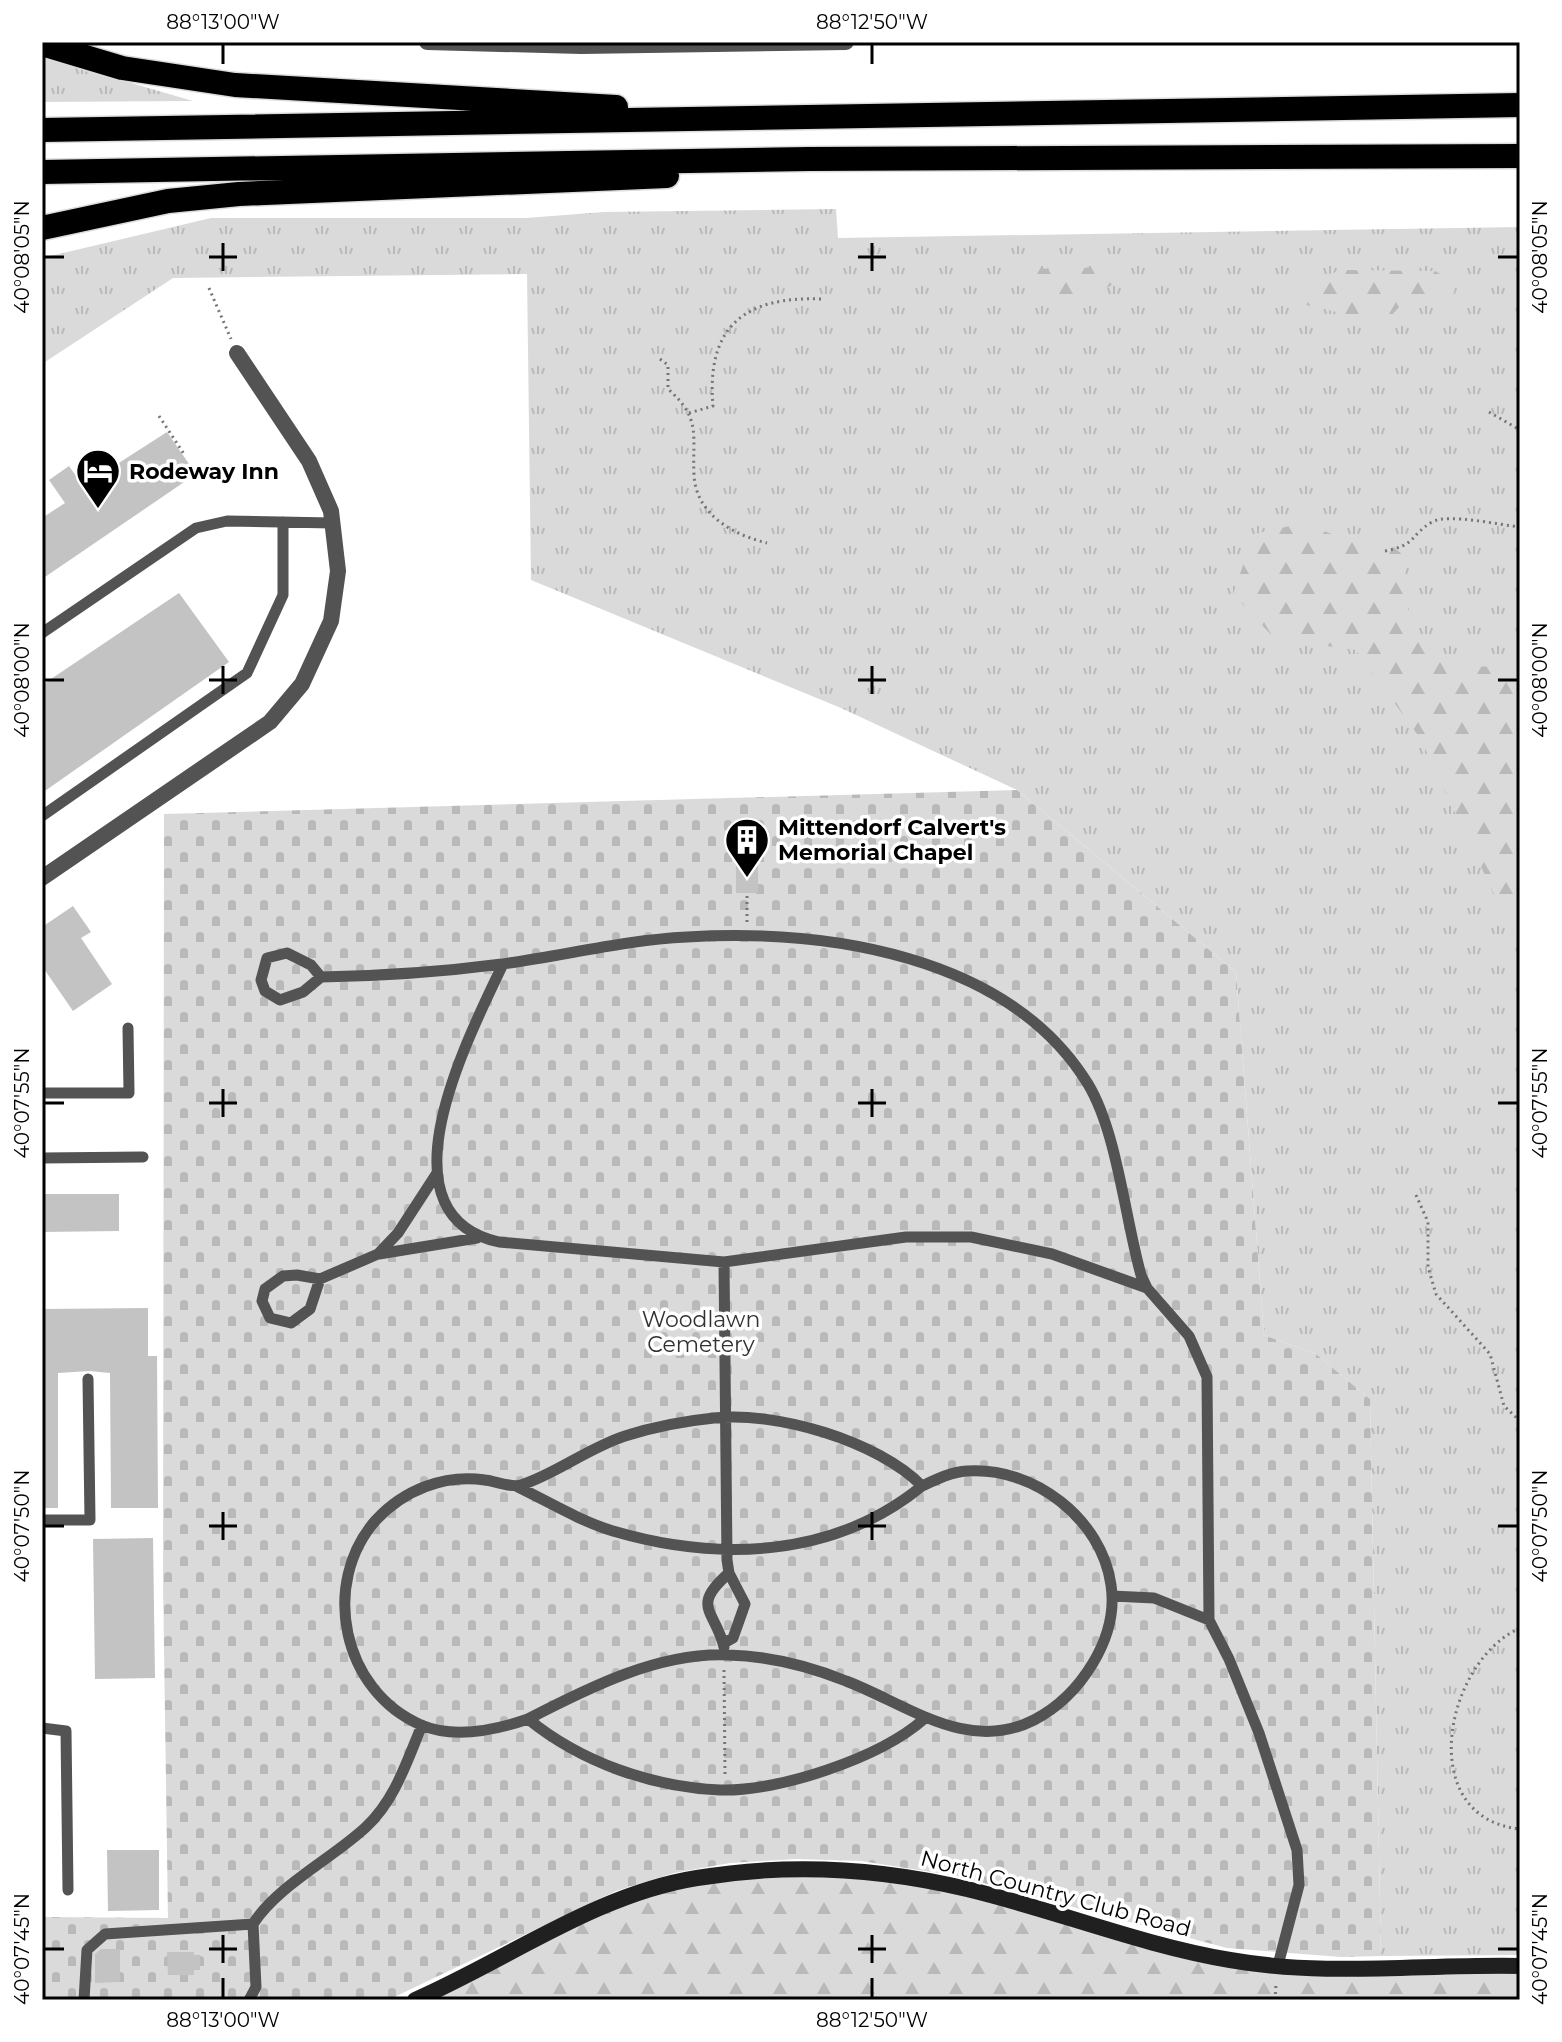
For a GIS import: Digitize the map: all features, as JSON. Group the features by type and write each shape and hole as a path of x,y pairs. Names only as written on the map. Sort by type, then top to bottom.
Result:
{"highway":[{"path":"42,44 122,68 235,85 738,116"},
{"path":"42,130 1520,105"},
{"path":"42,172 809,159 1520,156"},
{"path":"42,228 168,201 239,194 635,180 809,159"}],"street":[{"path":"427,42 730,46 846,42"},
{"path":"42,878 230,752 287,704 317,657 331,621 338,571 333,523 309,461 237,353"},
{"name":"North Country Club Road","path":"415,2000 625,1898 697,1878 808,1868 892,1874 967,1889 1230,1960 1376,1970 1520,1966"}],"lane":[{"path":"42,633 196,528 227,521 333,523"},
{"path":"42,816 247,673 283,595 283,522"},
{"path":"321,977 311,965 287,953 267,958 261,980 265,991 280,1000 303,992 321,977 391,976 503,964 683,937 746,936 829,943 930,966 988,993 1054,1043 1081,1074 1099,1106 1128,1227 1147,1288 1189,1336 1207,1377 1209,1620 1229,1659 1259,1733 1299,1859 1299,1885 1278,1965"},
{"path":"481,1238 463,1228 449,1209 437,1173 444,1116 460,1055 503,964"},
{"path":"42,1093 129,1093 128,1028"},
{"path":"42,1158 143,1157"},
{"path":"378,1254 398,1233 437,1173"},
{"path":"320,1279 310,1309 301,1319 280,1323 264,1311 265,1289 272,1281 297,1275 320,1279 378,1254 481,1238 724,1262 906,1237 956,1236 1003,1242 1052,1254 1147,1288"},
{"path":"724,1262 727,1551 729,1573 745,1604 733,1638 724,1649"},
{"path":"42,1520 90,1520 88,1379"},
{"path":"518,1487 585,1452 625,1436 672,1424 725,1417 788,1424 826,1434 894,1463 922,1486"},
{"path":"984,1471 1012,1476 1042,1488 1075,1513 1092,1536 1106,1564 1112,1596 1108,1623 1097,1655 1085,1676 1056,1706 1034,1720 991,1731 954,1728 924,1719 844,1680 797,1665 724,1649 608,1679 528,1719 483,1731 422,1725 375,1689 353,1653 346,1632 344,1601 354,1554 379,1517 412,1491 456,1480 479,1479 518,1487 611,1530 659,1542 727,1551 776,1548 830,1537 885,1513 922,1486 944,1476 984,1471"},
{"path":"724,1649 706,1602 714,1586 729,1573"},
{"path":"1112,1596 1154,1598 1209,1620"},
{"path":"528,1719 570,1749 601,1764 639,1776 719,1790 786,1780 855,1761 924,1719"},
{"path":"84,2000 87,1950 105,1934 253,1924 273,1903 367,1827 399,1782 422,1725"},
{"path":"42,1728 66,1731 68,1890"},
{"path":"249,2000 256,1987 253,1924"}],"path":[{"path":"209,288 237,353"},
{"path":"689,413 713,406 711,364 719,344 741,317 776,299 822,299"},
{"path":"660,359 668,365 668,389 686,406 695,432 694,478 701,497 719,523 734,534 767,543"},
{"path":"1489,412 1520,430"},
{"path":"159,416 184,454"},
{"path":"1385,551 1405,547 1432,522 1447,518 1520,527"},
{"path":"746,936 747,893"},
{"path":"1416,1195 1428,1222 1428,1267 1436,1294 1490,1354 1504,1406 1520,1421"},
{"path":"1520,1488 1520,1512"},
{"path":"1520,1628 1493,1645 1468,1681 1456,1708 1451,1753 1463,1796 1485,1821 1498,1827 1520,1829"},
{"path":"724,1649 725,1780"}],"green space":[{"path":"42,57 193,101 42,102"},
{"path":"836,209 838,238 1520,227 1520,1955 1381,1956 1370,1399 1316,1354 1264,1335 1236,972 1017,790 841,708 531,580 527,274 173,278 42,364 42,258 211,218 526,218 604,212"},
{"path":"1110,264 1121,267 1120,280 1082,300 1061,302 1049,299 1023,284 1023,274 1030,265 1058,272"},
{"path":"1346,270 1435,271 1456,283 1454,293 1445,302 1416,294 1384,323 1302,304 1297,281"},
{"path":"1303,523 1363,546 1387,541 1407,559 1405,591 1411,618 1427,641 1454,660 1498,668 1520,649 1520,949 1420,738 1356,650 1275,639 1233,594 1254,534"},
{"name":"Woodlawn Cemetery","path":"1017,790 1236,972 1264,1335 1316,1354 1370,1399 1381,1956 1341,1957 1227,1948 957,1876 861,1861 796,1859 730,1863 674,1873 616,1891 388,2000 42,2000 42,1917 168,1918 163,1582 164,814"},
{"path":"892,1874 1230,1960 1520,1966 1520,2000 415,2000 575,1921 697,1878"}],"building":[{"name":"Rodeway Inn","path":"167,432 196,474 42,579 42,518 65,503 49,480 69,466 83,486"},
{"path":"179,593 229,662 42,793 42,685"},
{"name":"Mittendorf Calvert's Memorial Chapel","path":"736,864 758,864 758,893 736,893"},
{"path":"73,906 91,932 81,938 112,984 73,1011 42,966 42,927"},
{"path":"42,1194 119,1194 119,1231 42,1232"},
{"path":"148,1308 148,1356 157,1356 158,1508 111,1508 110,1373 89,1371 58,1373 58,1508 42,1508 42,1309"},
{"path":"153,1538 155,1678 95,1679 93,1539"},
{"path":"107,1850 159,1850 159,1910 108,1911"},
{"path":"101,1949 120,1949 120,1982 95,1983 95,1954"},
{"path":"167,1952 194,1952 194,1955 200,1955 200,1970 194,1970 194,1975 168,1975"}],"place":[{"name":"Rodeway Inn","path":"98,510"},
{"name":"Mittendorf Calvert's Memorial Chapel","path":"747,879"}]}
